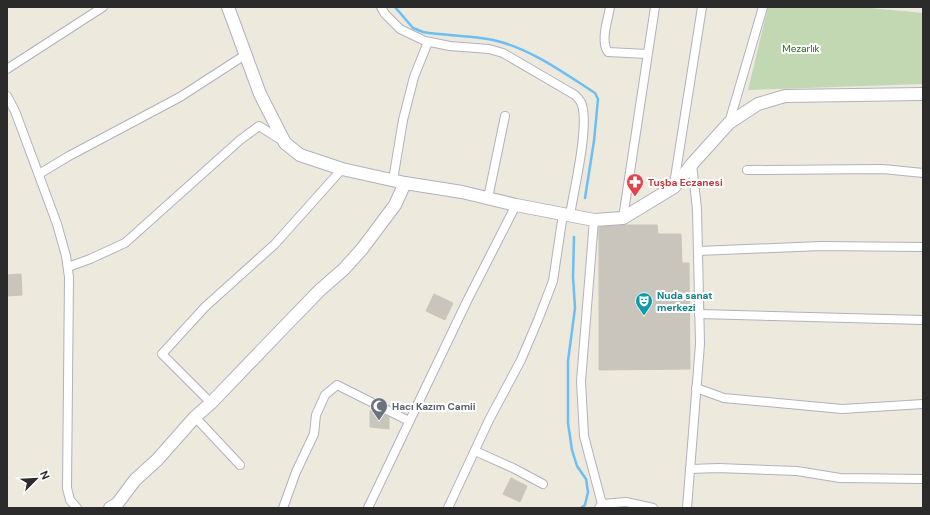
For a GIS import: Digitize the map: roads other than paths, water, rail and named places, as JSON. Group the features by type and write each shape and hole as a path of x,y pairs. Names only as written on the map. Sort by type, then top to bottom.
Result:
{"street":[{"path":"7,69 103,7"},
{"path":"228,7 260,94 285,143"},
{"path":"381,7 385,14 400,29 428,42 503,52 575,95 582,105 584,125 553,281 521,360 449,506 458,508"},
{"path":"610,7 604,47 608,52 647,54"},
{"path":"623,218 655,7"},
{"path":"674,187 702,7"},
{"path":"729,123 763,7"},
{"path":"115,507 135,480 157,460 195,417 211,403 295,315 344,269 362,249 395,205 399,181 403,120 414,77 428,42"},
{"path":"39,174 69,156 180,97 245,55"},
{"path":"68,267 90,259 124,243 240,140 259,126 300,155 342,168 399,181 594,220 623,218 674,187 692,164 729,123 758,104 785,96 923,94"},
{"path":"7,96 39,174 57,224 68,267 67,488 70,500 77,508"},
{"path":"488,198 505,116"},
{"path":"687,507 700,344 697,209 692,164"},
{"path":"211,403 162,354 205,307 275,244 342,168"},
{"path":"747,170 883,169 923,173"},
{"path":"368,508 467,301 516,205"},
{"path":"594,220 581,381 584,436 601,506 626,502 653,508"},
{"path":"698,251 820,246 923,247"},
{"path":"699,314 923,320"},
{"path":"283,508 296,472 314,434 316,415 325,395 337,385 409,421"},
{"path":"696,388 724,398 842,409 923,404"},
{"path":"195,417 240,465"},
{"path":"475,451 513,468 543,484"},
{"path":"690,469 718,468 797,471 840,478 923,479"}],"waterway":[{"path":"395,7 413,28 423,32 484,38 507,44 546,62 595,93 598,99 594,141 585,198"},
{"path":"574,237 573,277 575,308 568,361 568,423 572,450 577,466 586,479 588,492 585,505 581,508"}],"place":[{"name":"Tuşba Eczanesi","path":"635,197"},
{"name":"Nuda sanat merkezi","path":"644,316"},
{"name":"Hacı Kazım Camii","path":"379,421"}],"park label":[{"name":"Mezarlık","path":"801,48"}]}
